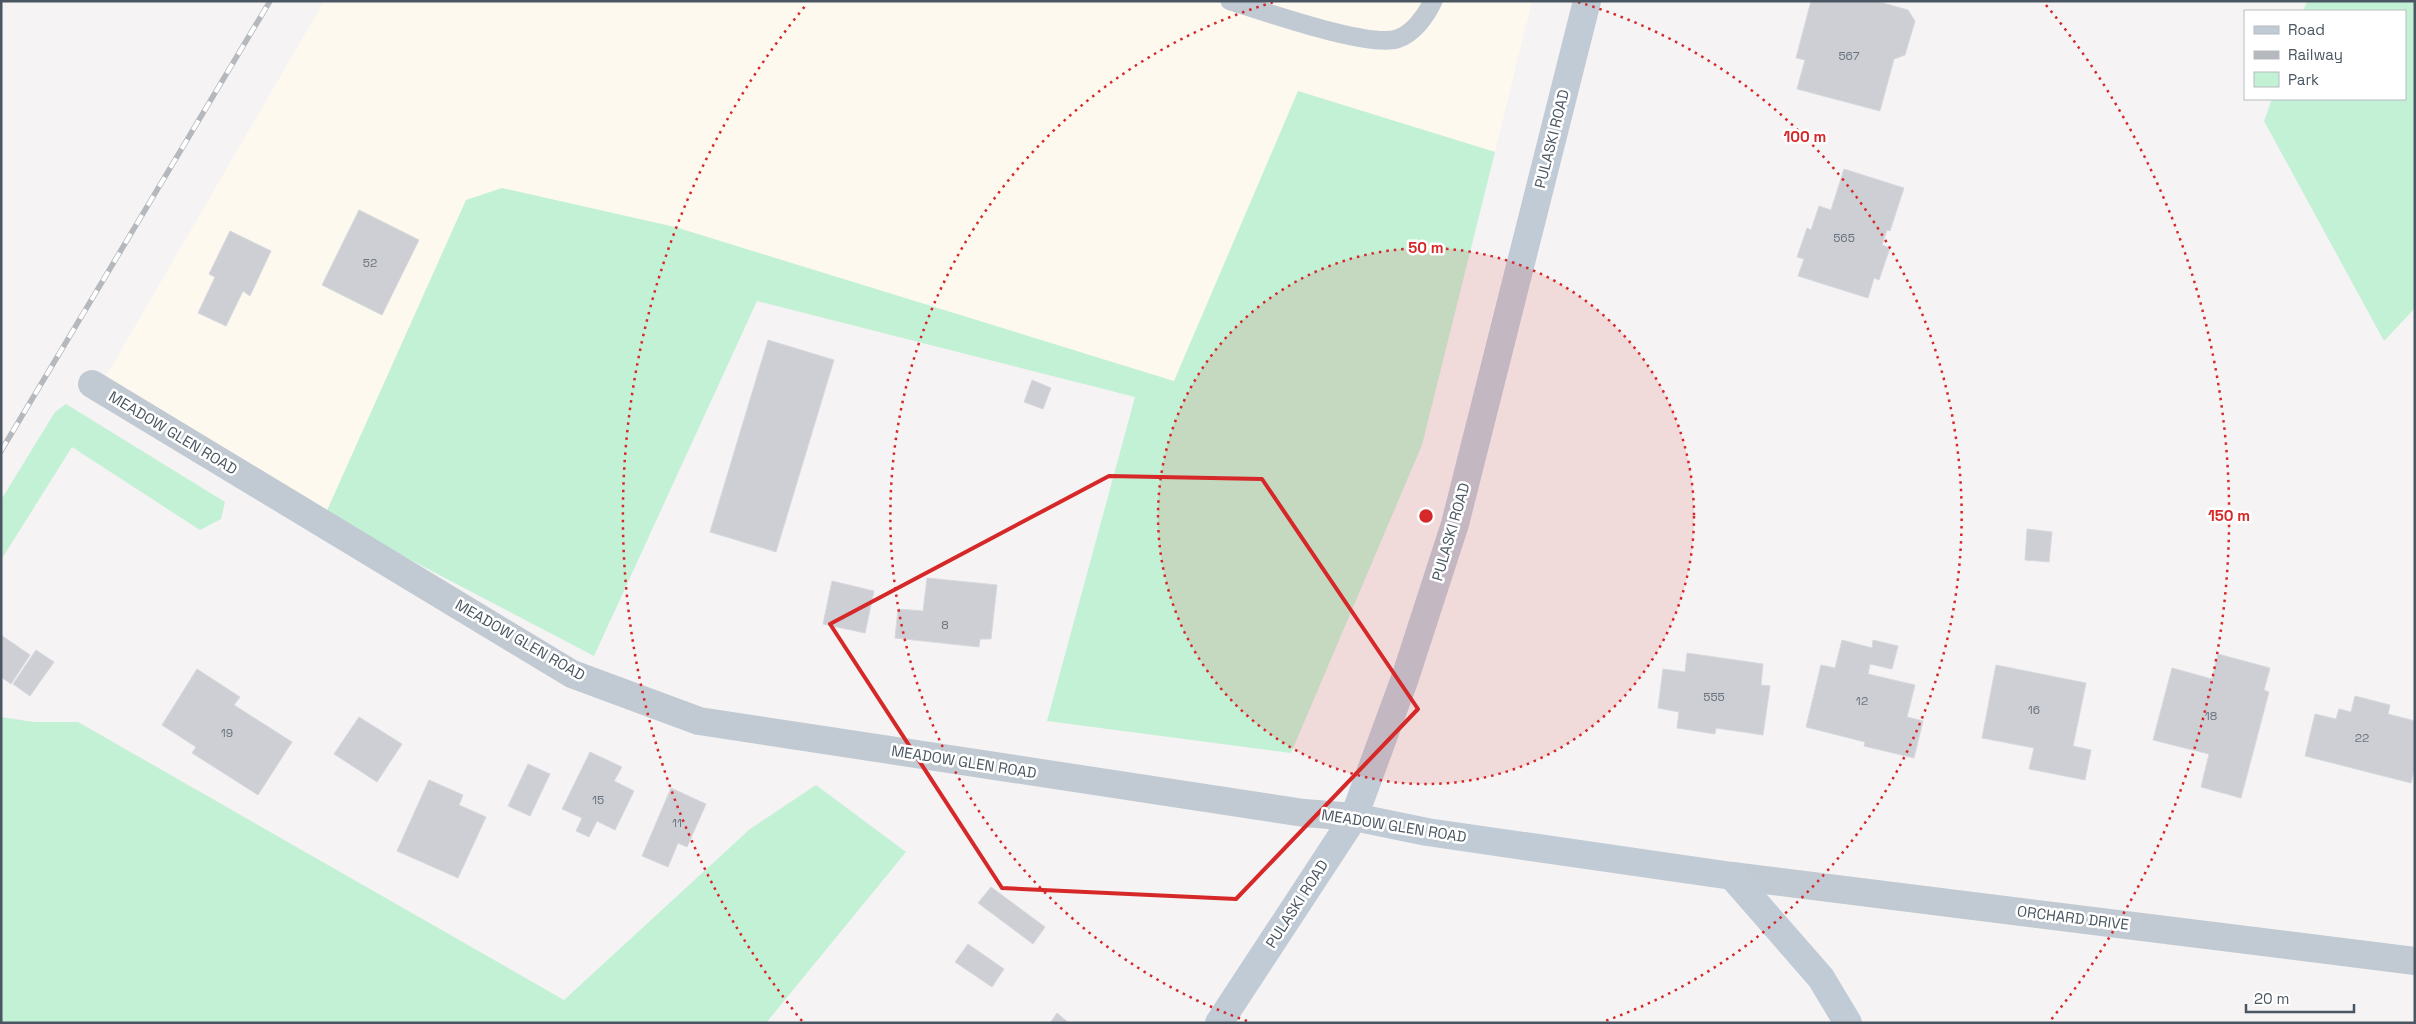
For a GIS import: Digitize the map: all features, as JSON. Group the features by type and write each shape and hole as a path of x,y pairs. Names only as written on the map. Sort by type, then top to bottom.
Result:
{"main road":[{"name":"PULASKI ROAD","path":"1219,1023 1354,817 1405,678 1455,524 1587,1"},
{"name":"MEADOW GLEN ROAD","path":"1354,817 1427,832 1732,876"},
{"path":"1732,876 1821,978 1848,1023"}],"street":[{"name":"MEADOW GLEN ROAD","path":"92,384 572,674 698,721 1304,813 1354,817"},
{"name":"ORCHARD DRIVE","path":"1732,876 2415,961"}],"lane":[{"path":"1230,1 1327,30 1377,41 1397,38 1413,29 1428,12 1433,1"}],"highlighted area":[{"path":"1109,476 1262,479 1418,709 1236,899 1002,888 830,624"}],"shaded area":[{"path":"324,1 1532,1 1495,152 1298,91 1175,382 675,227 466,200 325,515 102,383"}],"green space":[{"path":"2307,1 2415,1 2415,308 2384,341 2264,121 2272,100 2406,100 2406,10 2303,10"},
{"path":"1298,91 1495,152 1422,445 1291,753 1047,721 1135,397 757,301 594,656 325,515 466,200 502,188 675,227 1174,381"},
{"path":"66,404 225,502 221,519 200,530 72,447 1,560 1,500 55,412"},
{"path":"1,717 34,722 78,722 564,1000 750,829 816,785 906,852 766,1023 1,1023"}],"building":[{"path":"1811,1 1876,1 1908,10 1915,21 1905,55 1894,59 1880,111 1797,89 1805,60 1796,58"},
{"path":"1844,169 1904,188 1890,231 1887,230 1882,245 1890,248 1879,280 1874,278 1868,298 1798,276 1804,259 1797,257 1807,228 1811,230 1819,206 1831,210"},
{"path":"359,210 419,240 382,315 322,285"},
{"path":"230,231 271,251 250,296 243,291 226,326 198,313 215,277 209,274"},
{"path":"768,340 834,360 776,552 710,532"},
{"path":"1032,380 1051,388 1043,409 1024,402"},
{"path":"2027,529 2052,532 2049,562 2025,560"},
{"path":"927,578 997,585 991,639 980,639 979,647 895,638 898,609 923,611"},
{"path":"832,581 874,591 865,633 823,624"},
{"path":"1,635 30,655 11,684 1,677"},
{"path":"1842,640 1872,648 1873,640 1898,646 1892,669 1870,664 1868,674 1915,685 1907,717 1923,721 1914,758 1864,746 1865,742 1806,727 1821,665 1835,668"},
{"path":"36,650 54,662 30,696 13,684"},
{"path":"1687,653 1763,664 1761,685 1770,686 1763,735 1716,728 1715,734 1677,728 1679,712 1658,708 1663,669 1685,672"},
{"path":"2218,654 2270,668 2264,690 2269,692 2241,798 2201,787 2209,754 2153,740 2172,668 2212,679"},
{"path":"1996,665 2086,683 2073,746 2091,750 2085,780 2029,769 2034,748 1982,738"},
{"path":"197,669 240,697 234,705 292,742 258,795 192,753 196,747 162,725"},
{"path":"2355,696 2390,705 2388,714 2415,721 2415,767 2411,783 2305,756 2315,714 2336,719 2339,709 2351,712"},
{"path":"359,717 402,744 377,782 334,754"},
{"path":"590,752 622,767 614,781 634,791 615,830 597,821 589,837 576,831 582,818 562,809"},
{"path":"528,764 550,774 530,816 508,806"},
{"path":"429,780 463,795 459,805 486,817 458,878 397,851"},
{"path":"671,788 706,804 687,847 678,843 668,867 642,856"},
{"path":"991,887 1045,927 1033,944 978,903"},
{"path":"968,944 1004,969 992,987 955,962"},
{"path":"1057,1013 1069,1023 1050,1023"}],"railway":[{"path":"1,451 270,1"}]}
